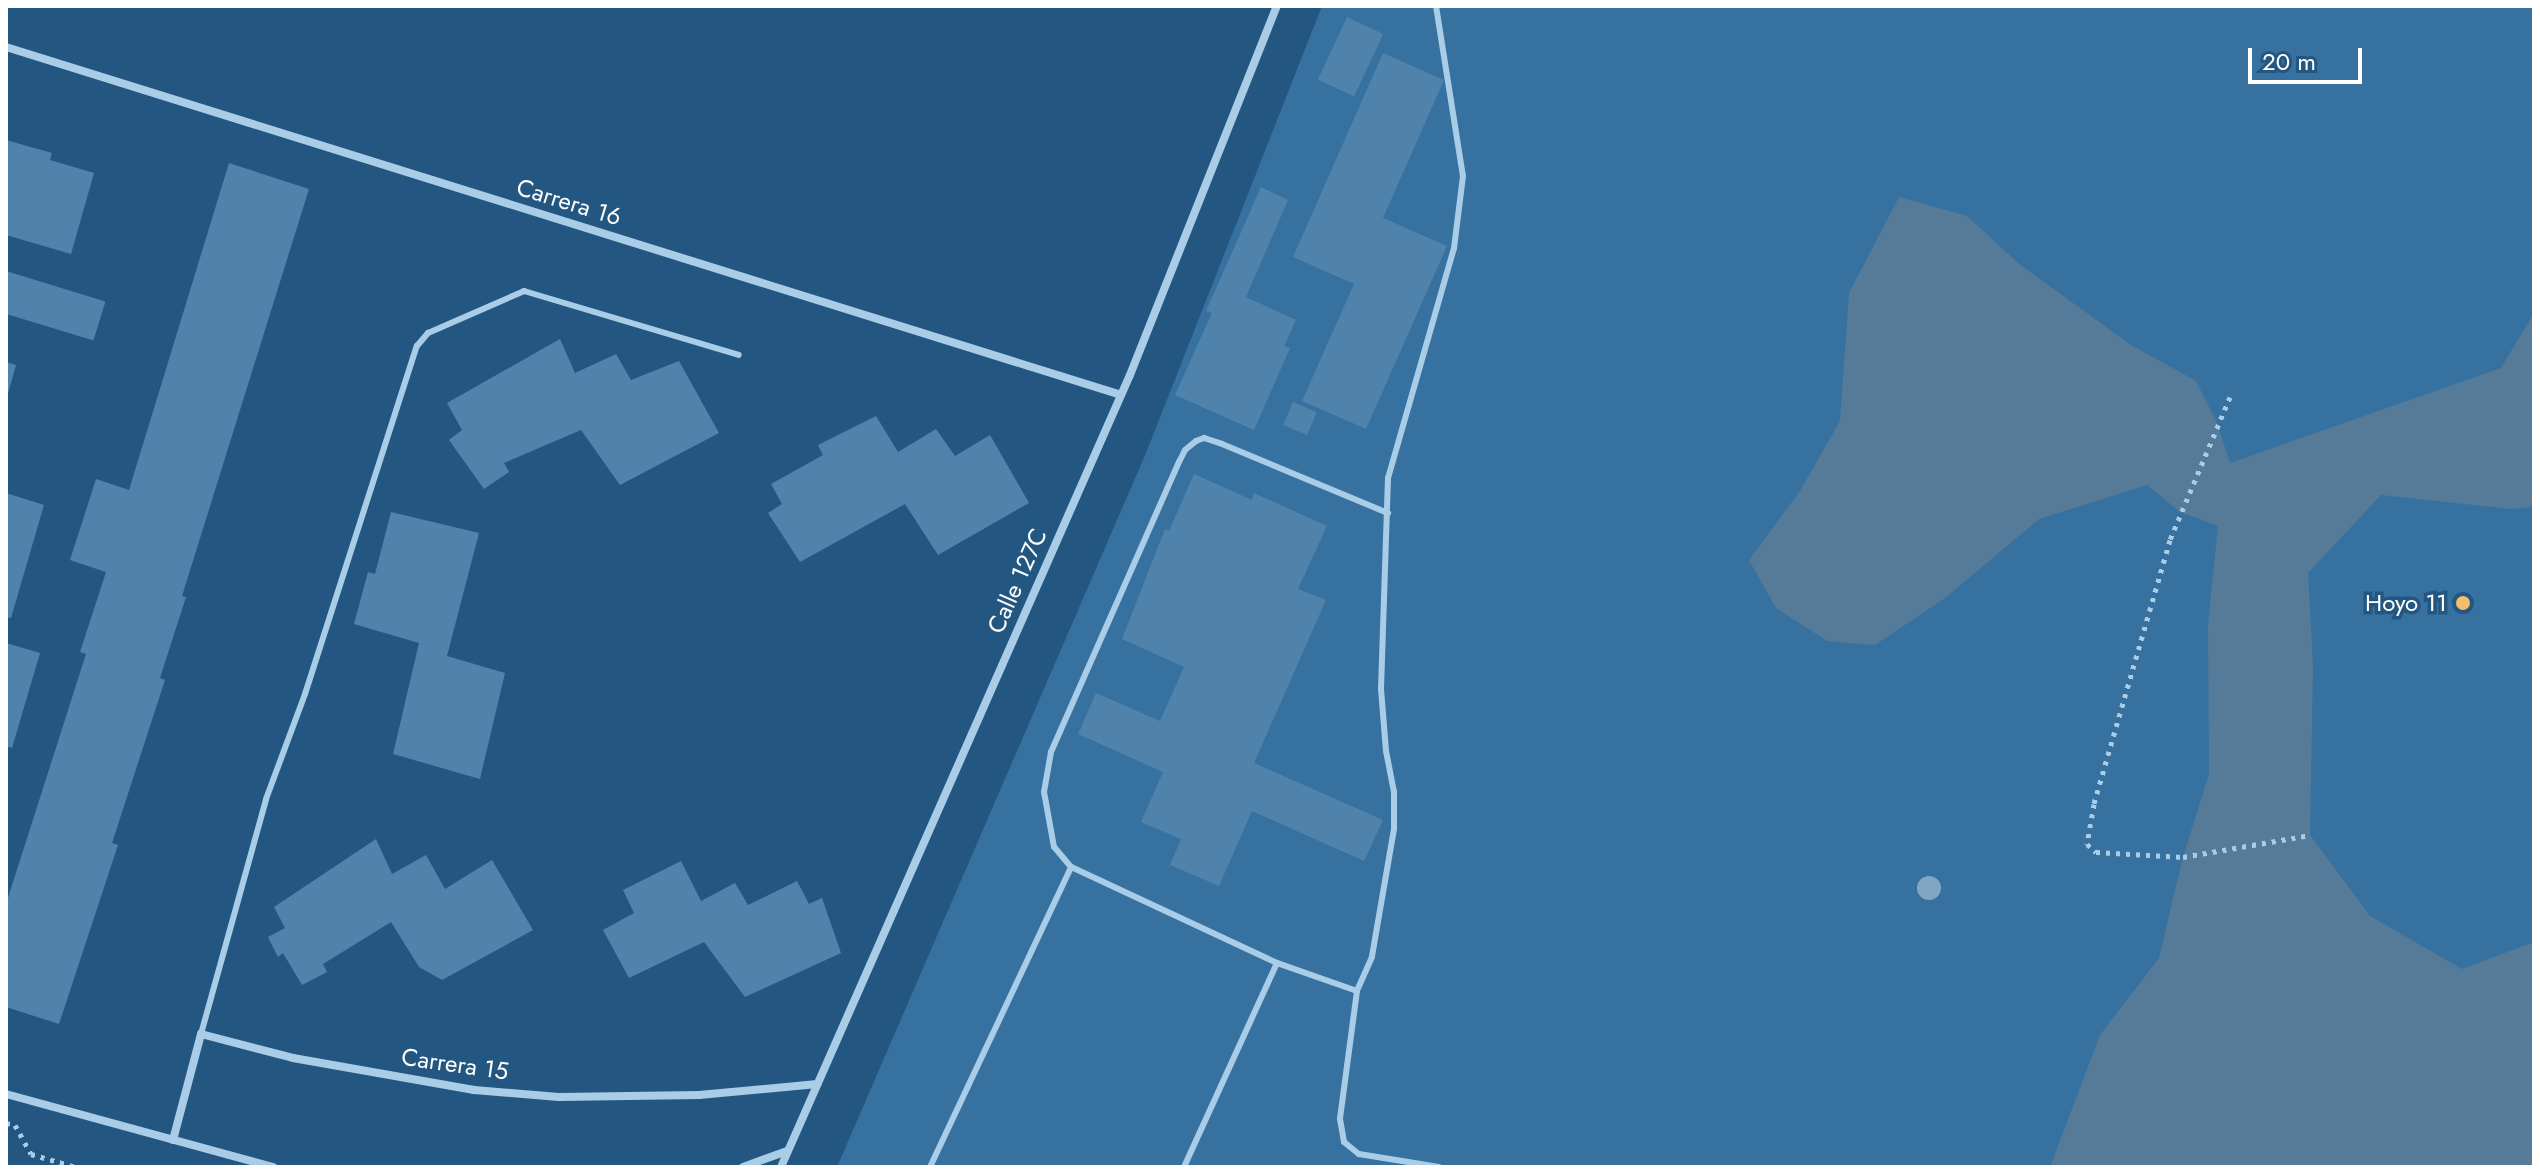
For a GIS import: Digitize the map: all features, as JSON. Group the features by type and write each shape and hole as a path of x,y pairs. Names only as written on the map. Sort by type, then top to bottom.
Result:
{"street":[{"name":"Calle 127C","path":"781,1167 1121,395 1277,6"},
{"name":"Carrera 16","path":"6,47 1121,395"},
{"name":"Carrera 15","path":"201,1034 293,1058 474,1090 559,1097 699,1095 817,1084"},
{"path":"173,1140 201,1034"},
{"path":"6,1094 273,1167"},
{"path":"743,1167 787,1151"}],"lane":[{"path":"1436,6 1463,176 1454,248 1388,478 1381,689 1386,751 1394,792 1394,829 1372,957 1357,991 1340,1119 1344,1142 1359,1154 1439,1167"},
{"path":"201,1034 266,799 305,694 417,346 428,333 524,291 739,355"},
{"path":"1357,991 1277,963 1071,867 1054,847 1047,825 1044,792 1051,752 1185,450 1204,438 1388,513"},
{"path":"930,1167 1071,867"},
{"path":"1184,1167 1277,963"}],"path":[{"path":"2230,397 2180,512 2094,804 2087,844 2096,852 2183,857 2310,835"},
{"path":"6,1123 15,1125 31,1154 76,1167"}],"shaded area":[{"path":"1322,6 2534,6 2534,1167 837,1167 1146,453"},
{"path":"1899,197 1967,216 2018,263 2131,345 2196,381 2217,423 2230,463 2501,368 2534,313 2534,507 2511,509 2381,495 2308,573 2313,666 2310,835 2370,916 2462,969 2534,942 2534,1167 2050,1167 2100,1035 2159,958 2183,857 2209,774 2208,624 2218,526 2180,512 2147,485 2039,519 1945,598 1875,645 1827,641 1776,608 1749,560 1800,491 1840,421 1849,293"}],"building":[{"path":"1347,17 1383,34 1354,96 1318,80"},
{"path":"1383,53 1444,80 1383,218 1447,246 1366,429 1302,401 1354,284 1293,257"},
{"path":"6,140 52,153 50,160 94,173 71,254 6,235"},
{"path":"229,163 309,189 182,596 186,597 160,678 165,680 112,843 118,845 59,1024 6,1007 6,904 86,654 80,652 106,572 70,560 96,479 129,490"},
{"path":"1261,187 1288,200 1246,297 1296,320 1284,346 1290,348 1254,430 1175,395 1212,313 1206,311"},
{"path":"6,271 105,301 93,341 6,314"},
{"path":"560,339 575,373 616,354 631,380 679,361 719,433 620,485 581,430 504,463 509,472 484,489 449,440 462,430 447,403"},
{"path":"6,362 16,365 7,397 6,397"},
{"path":"1293,402 1317,412 1307,435 1283,425"},
{"path":"876,416 898,452 936,429 955,456 990,435 1029,503 938,555 905,504 800,562 768,513 782,504 771,484 823,455 818,445"},
{"path":"1194,474 1252,500 1254,493 1327,526 1298,589 1326,600 1254,763 1383,820 1364,861 1252,811 1219,886 1170,865 1181,839 1141,822 1163,772 1078,734 1096,693 1160,721 1184,667 1122,639 1165,529 1169,531"},
{"path":"6,493 44,505 11,618 6,617"},
{"path":"391,512 479,533 447,656 505,673 480,779 393,754 419,643 354,624 368,572 375,574"},
{"path":"6,643 40,653 12,748 6,746"},
{"path":"376,839 392,874 426,855 445,889 492,860 533,930 442,980 419,967 391,922 323,964 327,972 302,985 283,953 278,957 268,937 285,928 274,907"},
{"path":"681,861 701,901 735,883 748,905 797,881 809,904 822,898 841,953 745,997 704,942 629,978 603,930 634,913 623,890"}],"place":[{"name":"Hoyo 11","path":"2463,603"}]}
